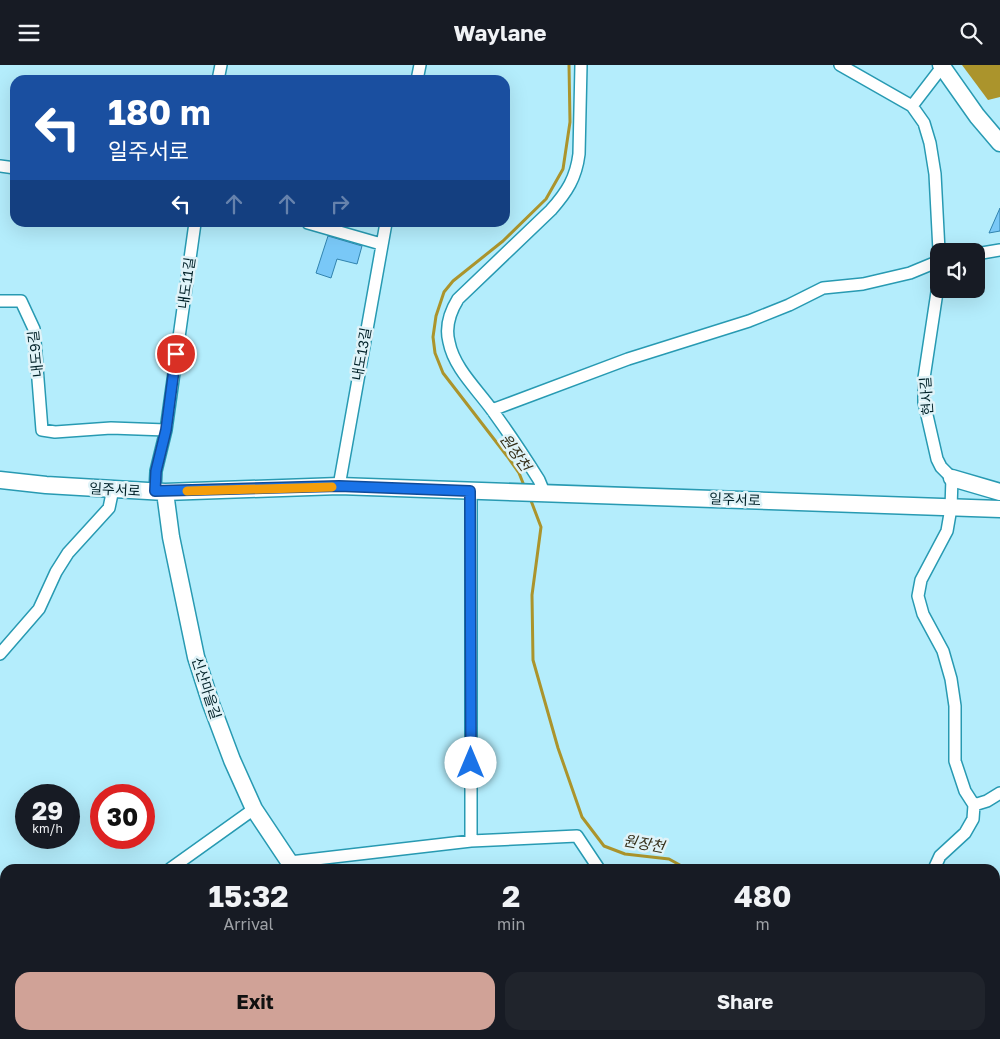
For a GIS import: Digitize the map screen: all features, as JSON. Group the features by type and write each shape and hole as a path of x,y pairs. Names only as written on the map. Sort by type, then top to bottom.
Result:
{"main road":[{"path":"942,66 977,116 1000,143"},
{"path":"952,478 1000,492"},
{"name":"일주서로","path":"0,480 160,491 339,486 1000,509"},
{"name":"신산마을길","path":"160,491 196,657 232,760 254,809 291,864"}],"street":[{"path":"533,492 540,480 492,410 465,375 451,351 448,333 450,315 464,291 551,210 572,182 579,154 581,65"},
{"path":"840,65 912,106 924,123 930,143 935,175 939,243"},
{"path":"912,106 942,66"},
{"name":"내도11길","path":"160,491 156,471 166,430 193,227"},
{"path":"322,227 381,244"},
{"name":"내도13길","path":"339,486 385,227"},
{"path":"985,252 1000,250"},
{"path":"492,410 628,359 749,321 790,305 823,288 863,284 910,273 930,265"},
{"name":"현사길","path":"936,298 924,378 924,402 937,459 941,467 952,478"},
{"name":"내도9길","path":"0,301 21,301 34,329 42,430 55,432 111,429 166,430"},
{"path":"936,864 940,856 965,833 973,819 974,805 965,791 955,761 955,706 951,679 943,651 923,614 918,596 921,580 947,531 952,478"},
{"path":"0,654 39,609 56,572 68,553 109,508 112,489"},
{"path":"470,491 471,841"},
{"path":"974,805 987,801 1000,793"},
{"path":"177,864 254,809"},
{"path":"299,864 471,841 578,836 596,864"}],"shaded area":[{"path":"962,65 1000,65 1000,97 988,100"}],"building":[{"path":"1000,208 1000,231 989,233"},
{"path":"328,236 362,246 357,264 337,259 331,278 316,273"}],"waterway":[{"name":"원장천","path":"525,488 519,473 507,456 443,373 435,353 433,337 436,316 444,292 453,281 503,241 546,199 563,169 570,122 569,65"},
{"name":"원장천","path":"530,498 541,527 532,595 533,660 558,748 582,817 604,846 625,854 669,859 678,864"}],"slow traffic":[{"path":"187,491 332,487"}],"route":[{"path":"176,354 166,430 156,471 155,491 339,486 470,491 471,763"}]}
